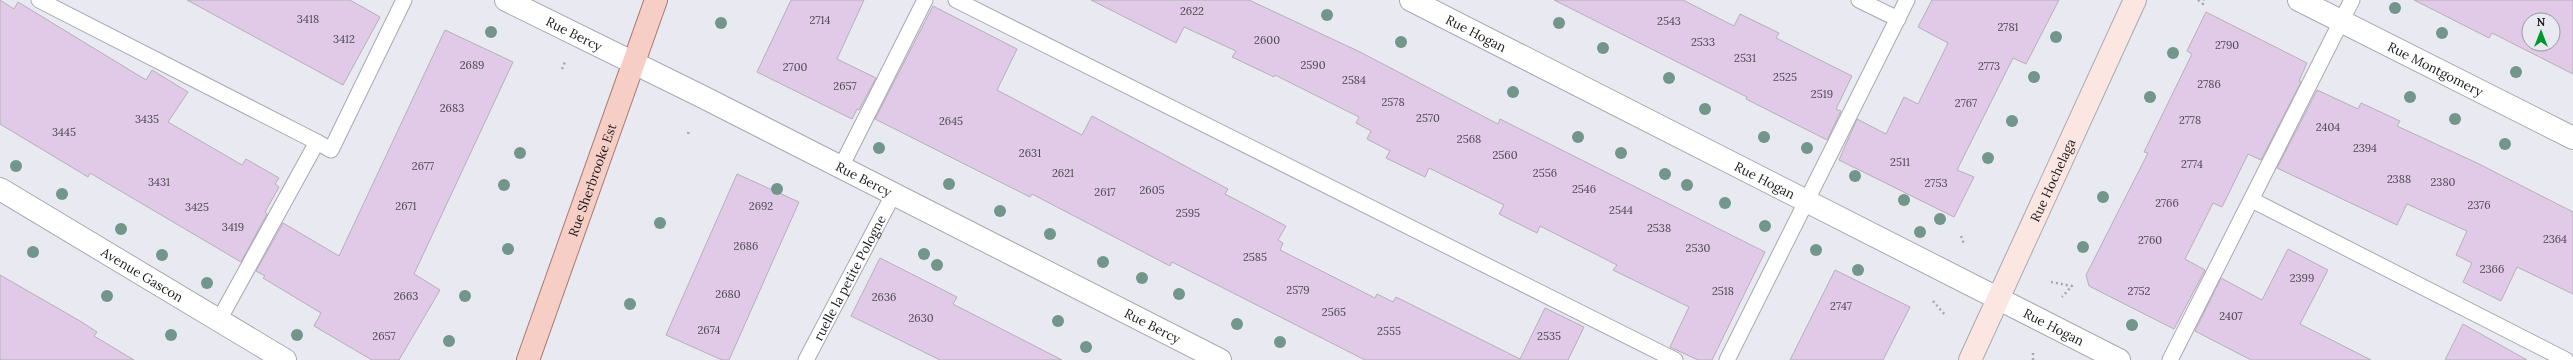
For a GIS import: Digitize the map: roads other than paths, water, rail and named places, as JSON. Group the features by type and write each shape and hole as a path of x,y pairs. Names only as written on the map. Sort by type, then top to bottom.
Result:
{"main road":[{"name":"Rue Sherbrooke Est","path":"528,360 656,0"}],"street":[{"name":"Rue Bercy","path":"506,0 842,167 893,195 1220,360"},
{"name":"Rue Hogan","path":"1411,0 1805,202 2119,360"},
{"name":"Rue Hochelaga","path":"1970,360 2136,0"},
{"name":"Rue Montgomery","path":"2299,0 2573,138"},
{"name":"Avenue Gascon","path":"0,189 219,320 262,354 286,360"}],"lane":[{"path":"39,0 331,150 404,0"},
{"path":"842,167 925,0"},
{"path":"956,0 1675,360"},
{"path":"1859,0 1898,19"},
{"path":"1727,360 1907,0"},
{"path":"2170,360 2352,0"},
{"path":"219,320 317,142"},
{"name":"ruelle la petite Pologne","path":"806,360 893,195"},
{"path":"2252,200 2566,360"}]}
